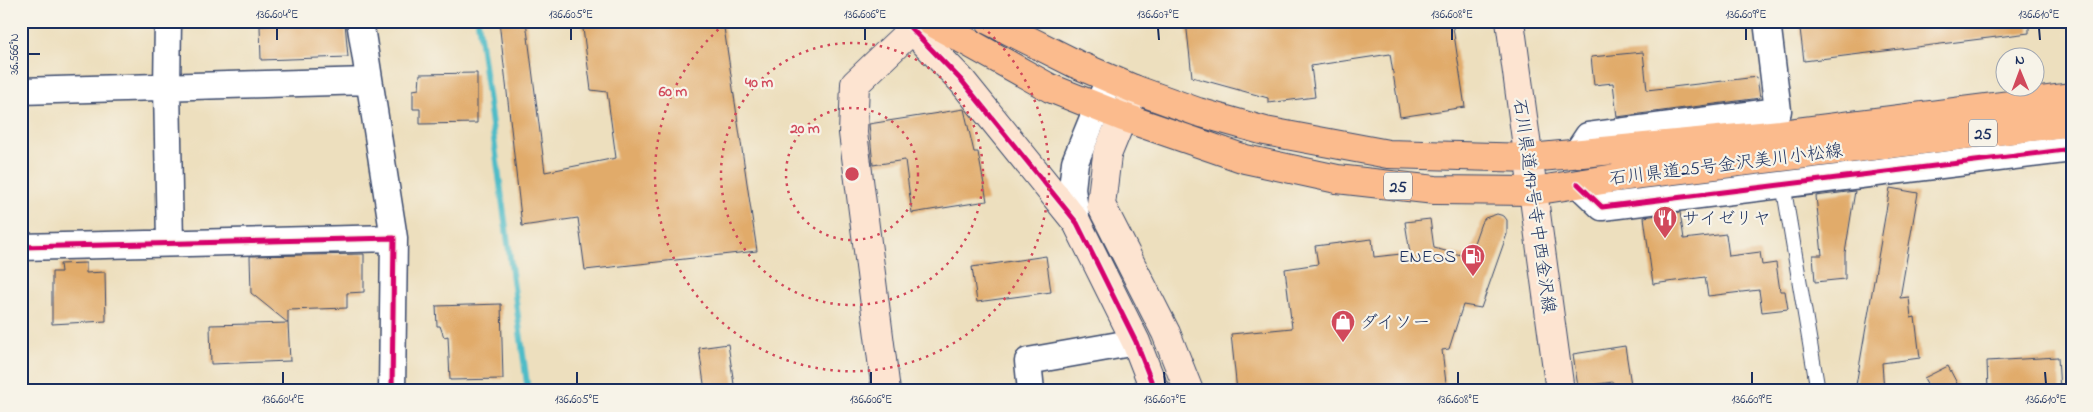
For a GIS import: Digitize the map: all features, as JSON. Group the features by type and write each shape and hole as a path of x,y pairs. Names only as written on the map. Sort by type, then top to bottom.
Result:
{"main road":[{"name":"石川県道25号金沢美川小松線","path":"990,21 1109,79 1198,112 1265,131 1388,154 1530,158 1780,134 1894,131"},
{"name":"石川県道25号金沢美川小松線","path":"917,24 1050,88 1123,117 1245,159 1337,179 1435,190 1533,191 1894,131"},
{"name":"25","path":"1894,131 2072,98"},
{"name":"25","path":"1894,131 2072,122"}],"street":[{"path":"168,21 167,87 170,243"},
{"path":"360,21 394,238 392,391"},
{"name":"石川県道197号寺中西金沢線","path":"1510,21 1560,391"},
{"path":"1576,154 1588,136 1778,111 1767,21"},
{"path":"886,391 853,133 855,84 917,24 1077,223 1136,342 1156,391"},
{"path":"1077,223 1072,189 1075,162 1109,79"},
{"path":"21,91 369,81"},
{"path":"1134,89 1107,155 1101,204 1166,333 1189,391"},
{"path":"1578,184 1602,207 2072,149"},
{"path":"21,247 394,238"},
{"path":"1031,391 1028,360 1136,342"}],"lane":[{"path":"1783,184 1818,391"}],"building":[{"path":"499,21 526,21 545,172 616,158 607,92 591,90 582,21 723,21 757,251 585,270 578,218 522,226"},
{"path":"1186,21 1452,21 1465,107 1400,117 1390,54 1311,66 1315,97 1268,103 1268,98 1192,77"},
{"path":"1799,21 2029,21 2029,33 1804,61"},
{"path":"345,23 348,57 261,60 260,26"},
{"path":"1643,52 1647,90 1757,77 1760,98 1617,117 1613,83 1594,85 1591,57"},
{"path":"477,73 477,123 420,124 420,109 413,109 413,90 419,89 420,74"},
{"path":"964,109 974,152 978,152 987,201 912,213 905,160 873,165 869,124"},
{"path":"1890,188 1918,193 1900,298 1909,297 1911,318 1915,317 1920,358 1882,363 1884,391 1855,391"},
{"path":"1855,191 1845,253 1845,279 1815,282 1813,255 1822,255 1816,196"},
{"path":"1680,212 1684,239 1726,234 1729,256 1760,252 1762,265 1776,263 1780,291 1785,291 1788,309 1762,312 1759,290 1708,296 1705,277 1653,284 1644,217"},
{"path":"1497,214 1504,216 1507,220 1507,234 1481,308 1463,305 1449,349 1442,350 1447,391 1237,391 1231,334 1292,328 1285,269 1318,264 1315,246 1372,239 1374,257 1410,253 1405,222 1430,219 1434,248 1469,257 1481,223 1485,218"},
{"path":"364,254 364,292 347,293 347,308 288,310 288,323 251,293 250,256"},
{"path":"1046,256 1051,292 977,302 972,267"},
{"path":"86,263 86,273 105,272 106,321 52,324 52,272 61,272 60,264"},
{"path":"501,304 503,379 450,380 448,336 444,337 440,326 437,326 436,306"},
{"path":"288,323 290,361 211,364 210,325"},
{"path":"728,344 735,391 705,391 699,348"},
{"path":"1625,346 1632,391 1614,391 1613,382 1578,387 1573,354"},
{"path":"2058,357 2060,391 1988,391 1987,361"},
{"path":"1948,366 1961,391 1931,391 1924,378"}],"waterway":[{"path":"478,21 528,391"}],"cycle path":[{"path":"904,21 962,81 1077,223 1136,342 1155,391"},
{"path":"1578,184 1602,207 2072,149"},
{"path":"21,247 394,238 392,391"}],"place":[{"name":"サイゼリヤ","path":"1665,239"},
{"name":"ENEOS","path":"1473,277"},
{"name":"ダイソー","path":"1343,343"}]}
